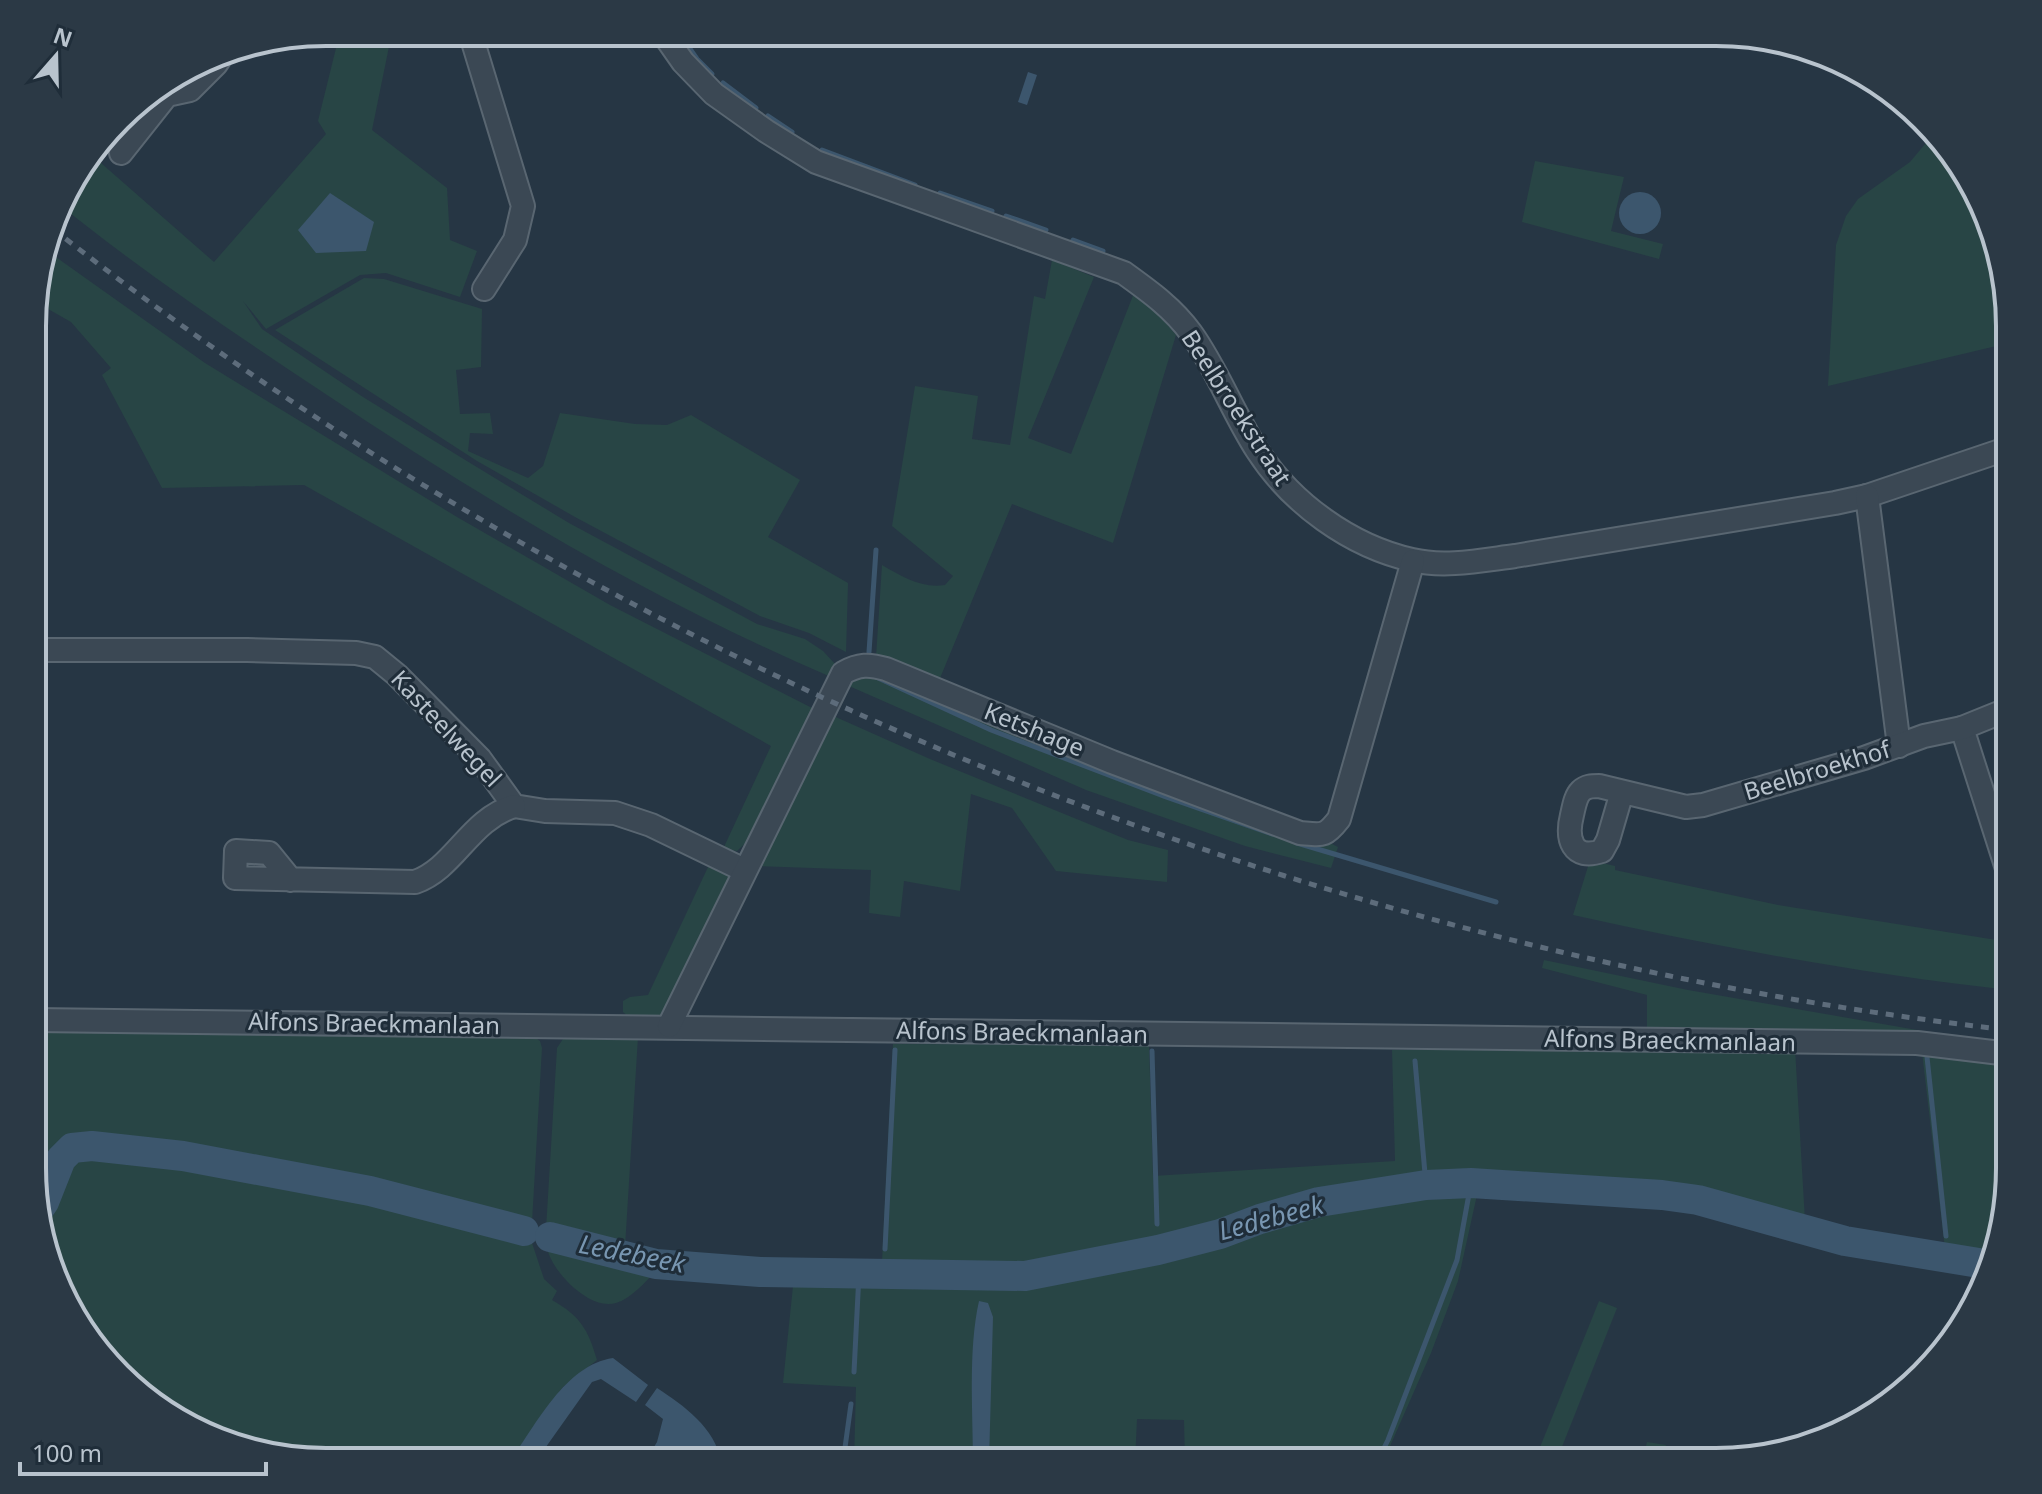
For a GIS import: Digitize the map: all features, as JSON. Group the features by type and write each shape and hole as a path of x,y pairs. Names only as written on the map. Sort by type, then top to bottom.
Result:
{"street":[{"path":"474,46 523,206 515,240 484,289"},
{"name":"Beelbroekstraat","path":"672,46 714,94 816,162 1124,273 1163,301 1192,334 1257,450 1286,490 1334,527 1413,561 1462,562 1515,556 1867,496 1995,453"},
{"path":"169,95 190,90 208,72"},
{"path":"121,153 165,97"},
{"path":"1867,496 1899,746"},
{"name":"Ketshage","path":"669,1026 843,673 857,665 886,669 1112,762 1300,833 1328,833 1339,819 1413,561"},
{"name":"Kasteelwegel","path":"46,650 278,651 356,653 375,657 388,666 480,759 514,806 545,811 615,813 651,825 744,870"},
{"name":"Beelbroekhof","path":"1622,792 1686,807 1703,805 1924,736 1962,728 1995,714"},
{"path":"1962,728 1996,833"},
{"path":"291,880 415,882 428,877 486,818 514,806"},
{"name":"Alfons Braeckmanlaan","path":"47,1020 1917,1043 1996,1052"}],"green space":[{"path":"337,46 389,46 372,130 447,188 450,240 477,251 460,297 386,273 360,275 266,329 243,301 262,329 363,397 569,523 757,624 805,639 836,665 831,677 698,615 634,581 444,471 254,346 70,213 100,162 214,262 326,134 318,121"},
{"path":"1926,142 1949,171 1975,219 1994,290 1995,346 1828,386 1836,245 1846,216 1858,199 1910,162"},
{"path":"1535,161 1624,177 1611,231 1663,244 1659,259 1522,222"},
{"path":"55,257 205,363 457,517 610,605 816,710 758,831 737,851 723,849 771,746 304,485 162,488 102,375 111,368 71,322 47,308"},
{"path":"1052,260 1094,277 1028,438 1071,454 1134,293 1149,303 1176,335 1113,543 1012,504 938,683 876,657 882,565 912,581 928,585 945,585 953,576 892,526 915,386 978,396 972,439 1010,445 1034,296 1045,299"},
{"path":"364,278 384,279 482,309 481,367 456,370 460,414 490,413 493,434 470,433 468,451 528,478 543,466 560,413 635,424 667,425 691,415 800,480 768,537 848,583 846,652 809,633 760,616 575,517 477,461 275,330"},
{"path":"865,669 1328,842 1338,847 1331,868 1245,846 1086,790 849,686 851,675"},
{"path":"829,714 1128,840 1168,850 1167,882 1056,871 1012,808 971,794 960,891 904,881 900,917 869,913 871,870 755,866"},
{"path":"1590,860 1615,866 1615,870 1778,905 1996,940 1996,988 1790,958 1573,915"},
{"path":"709,865 732,876 665,1017 629,1017 623,1012 623,1001 648,995"},
{"path":"1544,960 1688,990 1917,1030 1916,1036 1647,1031 1647,995 1542,968"},
{"path":"47,1029 533,1036 540,1041 542,1048 531,1240 544,1279 557,1291 552,1300 582,1324 597,1360 563,1387 520,1447 290,1446 219,1427 171,1401 128,1366 104,1338 75,1292 61,1258 48,1204"},
{"path":"638,1037 625,1247 658,1257 854,1265 882,1261 893,1044 1149,1045 1153,1176 1395,1161 1392,1050 1795,1048 1805,1221 1699,1193 1427,1173 1387,1185 1318,1196 1261,1210 1214,1227 1164,1236 1113,1255 964,1273 902,1267 900,1286 992,1289 1090,1278 1191,1252 1321,1210 1477,1195 1458,1281 1431,1353 1389,1448 1185,1448 1184,1420 1137,1419 1136,1448 854,1447 856,1387 783,1383 793,1286 656,1271 627,1297 606,1304 574,1288 556,1268 550,1258 546,1239 557,1048 563,1039"},
{"path":"1922,1052 1996,1060 1996,1168 1991,1222 1981,1257 1945,1249"},
{"path":"1599,1301 1617,1308 1562,1448 1540,1448"},
{"path":"1647,1442 1666,1445 1665,1448 1646,1448"}],"water":[{"path":"1028,72 1037,75 1027,105 1018,102"},
{"path":"1640,192 1655,198 1661,213 1655,228 1640,234 1625,228 1619,213 1625,198"},
{"path":"330,193 374,222 366,251 316,253 298,230"},
{"path":"979,1301 988,1303 993,1317 989,1447 973,1447 972,1360"},
{"path":"613,1358 648,1385 636,1402 601,1379 592,1382 546,1447 519,1447 566,1384 596,1363"},
{"path":"657,1388 697,1419 717,1447 654,1447 663,1419 645,1405"}],"waterway":[{"path":"688,46 712,74"},
{"path":"723,83 756,108"},
{"path":"768,116 792,132"},
{"path":"822,150 915,185"},
{"path":"940,193 992,211"},
{"path":"1006,216 1046,230"},
{"path":"1073,240 1103,251"},
{"path":"869,652 876,550"},
{"path":"876,677 991,730 1272,834"},
{"path":"1297,843 1496,902"},
{"path":"885,1249 895,1050"},
{"path":"1152,1051 1157,1224"},
{"path":"1927,1057 1946,1236"},
{"path":"1415,1061 1426,1185"},
{"name":"Ledebeek","path":"47,1193 61,1159 72,1148 92,1146 183,1156 370,1191 524,1231"},
{"path":"1384,1448 1457,1260 1471,1183"},
{"name":"Ledebeek","path":"550,1237 656,1264 760,1272 1025,1276 1158,1250 1319,1202 1426,1185 1471,1183 1698,1200 1845,1241 1979,1263"},
{"path":"1947,1250 1947,1257"},
{"path":"854,1372 859,1274"},
{"path":"845,1447 851,1404"}],"railway":[{"path":"61,235 269,386 496,528 732,654 976,764 1227,857 1484,933 1745,991 1996,1028"}]}
